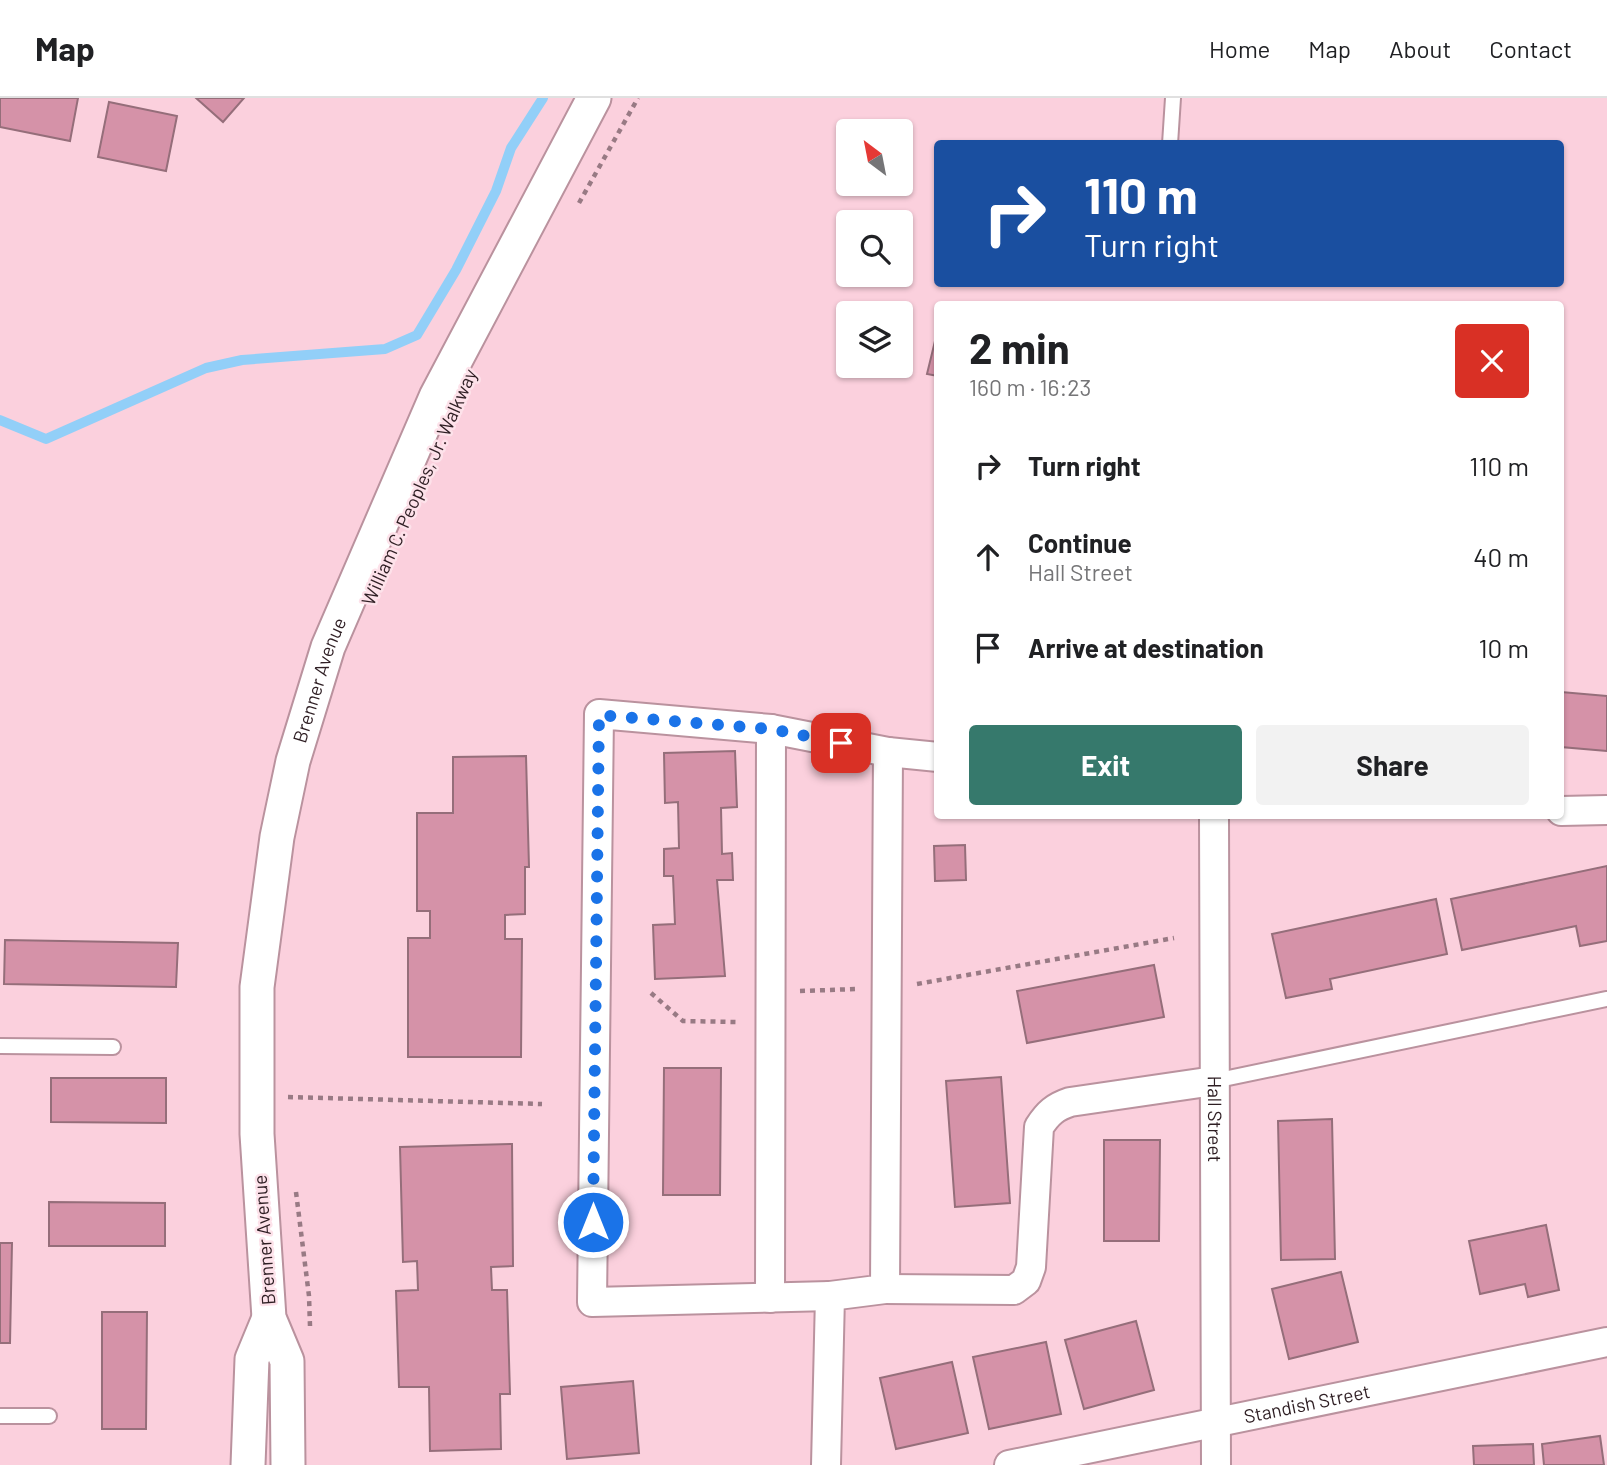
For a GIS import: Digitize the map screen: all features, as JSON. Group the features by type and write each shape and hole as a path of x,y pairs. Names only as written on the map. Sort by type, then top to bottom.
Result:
{"street":[{"name":"Brenner Avenue","path":"288,1465 287,1361 269,1318 257,1134 257,987 277,837 293,761 328,647 436,397 594,98"},
{"path":"934,757 888,752 771,729 599,715 592,1302 830,1296 885,1289 1014,1290 1026,1281 1031,1267 1039,1127 1046,1117 1056,1107 1070,1102 1214,1081"},
{"path":"770,1297 771,729"},
{"path":"885,1289 888,752"},
{"path":"1564,811 1607,810"},
{"name":"Hall Street","path":"1214,819 1216,1465"},
{"path":"826,1465 830,1296"},
{"name":"Brenner Avenue","path":"248,1465 252,1359 269,1318"},
{"name":"Standish Street","path":"1009,1465 1607,1342"}],"lane":[{"path":"1170,140 1173,98"},
{"path":"1214,1081 1606,999"},
{"path":"0,1046 113,1047"},
{"path":"0,1416 49,1416"}],"path":[{"path":"574,212 638,98"},
{"path":"905,985 1174,937"},
{"path":"795,991 862,989"},
{"path":"651,993 683,1021 737,1022"},
{"path":"288,1084 288,1109"},
{"path":"287,1097 542,1104"},
{"path":"295,1181 309,1296 310,1333"}],"building":[{"path":"0,98 78,98 70,141 0,127"},
{"path":"196,98 244,98 223,122"},
{"path":"109,102 177,116 166,171 98,157"},
{"path":"934,345 934,375 927,374"},
{"path":"1564,692 1607,696 1607,751 1564,747"},
{"path":"735,751 737,807 721,808 722,854 732,853 733,880 717,880 725,976 655,979 653,925 675,924 673,876 664,876 664,849 679,848 678,802 665,803 664,753"},
{"path":"526,756 529,867 525,867 525,914 505,915 505,939 522,939 521,1057 408,1057 408,938 430,938 430,911 417,911 417,813 453,813 453,757"},
{"path":"965,845 966,880 935,881 934,846"},
{"path":"1607,866 1607,941 1580,946 1576,926 1462,950 1451,899"},
{"path":"1436,899 1447,954 1330,979 1332,989 1286,998 1272,934"},
{"path":"5,940 178,943 176,987 4,984"},
{"path":"1154,965 1164,1017 1027,1043 1017,991"},
{"path":"664,1068 721,1068 720,1195 663,1195"},
{"path":"1001,1077 1010,1203 955,1207 946,1081"},
{"path":"51,1078 166,1078 166,1123 51,1122"},
{"path":"1332,1119 1335,1259 1281,1260 1278,1121"},
{"path":"1104,1140 1160,1140 1159,1241 1104,1241"},
{"path":"512,1144 513,1266 491,1267 492,1290 507,1290 510,1394 500,1394 501,1449 430,1451 429,1387 399,1387 396,1291 418,1290 417,1261 403,1262 400,1147"},
{"path":"49,1202 165,1203 165,1246 49,1246"},
{"path":"1546,1225 1559,1290 1528,1297 1525,1284 1480,1294 1469,1241"},
{"path":"0,1243 12,1243 10,1343 0,1343"},
{"path":"1341,1272 1358,1342 1289,1359 1272,1289"},
{"path":"102,1312 147,1312 146,1429 102,1429"},
{"path":"1136,1321 1154,1390 1084,1409 1065,1340"},
{"path":"1046,1342 1061,1414 989,1429 973,1357"},
{"path":"952,1362 968,1433 896,1449 880,1378"},
{"path":"633,1381 639,1453 567,1459 561,1387"},
{"path":"1600,1436 1604,1465 1544,1465 1542,1444"},
{"path":"1533,1444 1534,1465 1474,1465 1473,1446"}],"waterway":[{"path":"0,420 46,439 206,368 242,360 385,349 417,335 456,270 496,191 511,148 543,98"}],"route":[{"path":"593,1222 599,715 771,729 841,743"}]}
